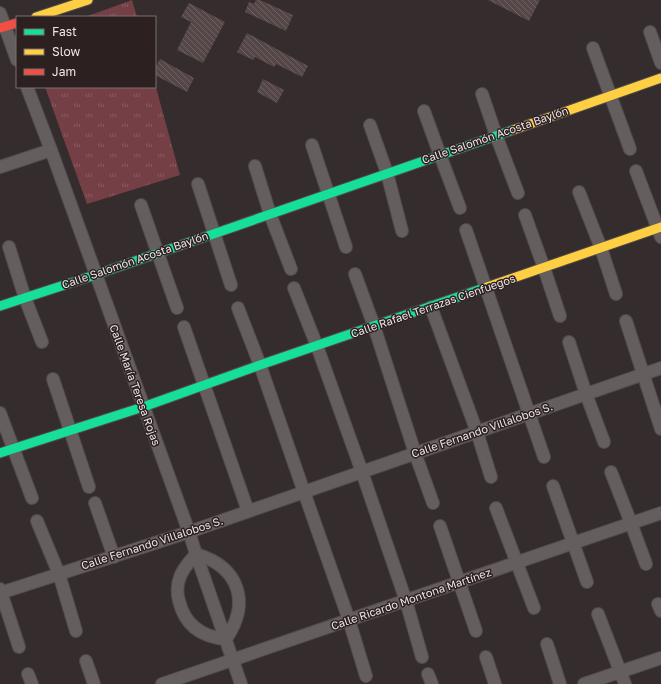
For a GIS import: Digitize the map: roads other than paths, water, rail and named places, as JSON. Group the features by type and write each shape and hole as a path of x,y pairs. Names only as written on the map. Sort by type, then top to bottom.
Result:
{"street":[{"path":"39,16 88,0"},
{"path":"0,13 2,28 16,58"},
{"path":"2,28 16,23"},
{"path":"650,32 661,63"},
{"path":"594,48 630,149"},
{"name":"Calle Salomón Acosta Baylón","path":"0,306 95,275 661,78"},
{"name":"Calle María Teresa Rojas","path":"27,88 189,532 233,660 243,684"},
{"path":"482,94 518,193"},
{"path":"424,111 460,208"},
{"path":"370,125 387,173 402,231"},
{"path":"312,145 346,247"},
{"path":"0,167 51,150"},
{"path":"255,166 270,214 291,270"},
{"path":"636,171 660,231"},
{"path":"198,184 231,285"},
{"path":"579,192 616,294"},
{"path":"141,205 177,308"},
{"path":"525,215 560,316"},
{"path":"466,230 544,457"},
{"name":"Calle Rafael Terrazas Cienfuegos","path":"0,453 143,407 260,365 600,248 660,231"},
{"path":"10,248 25,298 42,342"},
{"path":"355,274 374,326 415,454 433,503"},
{"path":"294,288 317,346 362,472 406,601 422,657"},
{"path":"431,307 477,432 491,477"},
{"path":"238,308 260,365 349,620 366,676"},
{"path":"626,321 642,375 661,430"},
{"path":"184,327 248,511"},
{"path":"569,342 604,442"},
{"name":"Calle Fernando Villalobos S.","path":"0,592 189,532 661,368"},
{"path":"53,379 89,487"},
{"path":"0,414 32,498"},
{"path":"612,472 646,564"},
{"path":"553,486 587,582"},
{"path":"96,503 114,556"},
{"path":"496,508 534,608"},
{"name":"Calle Ricardo Montona Martínez","path":"162,684 661,513"},
{"path":"37,521 59,574 76,631"},
{"path":"440,526 476,631"},
{"path":"196,554 210,559 230,574 237,590 239,608 238,615 226,639 218,639 199,631 191,625 186,618 178,599 177,589 179,578 190,560 196,554"},
{"path":"0,592 18,647"},
{"path":"598,614 625,684"},
{"path":"547,644 560,684"},
{"path":"486,657 495,684"},
{"path":"584,684 661,658"},
{"path":"86,661 94,684"}]}
